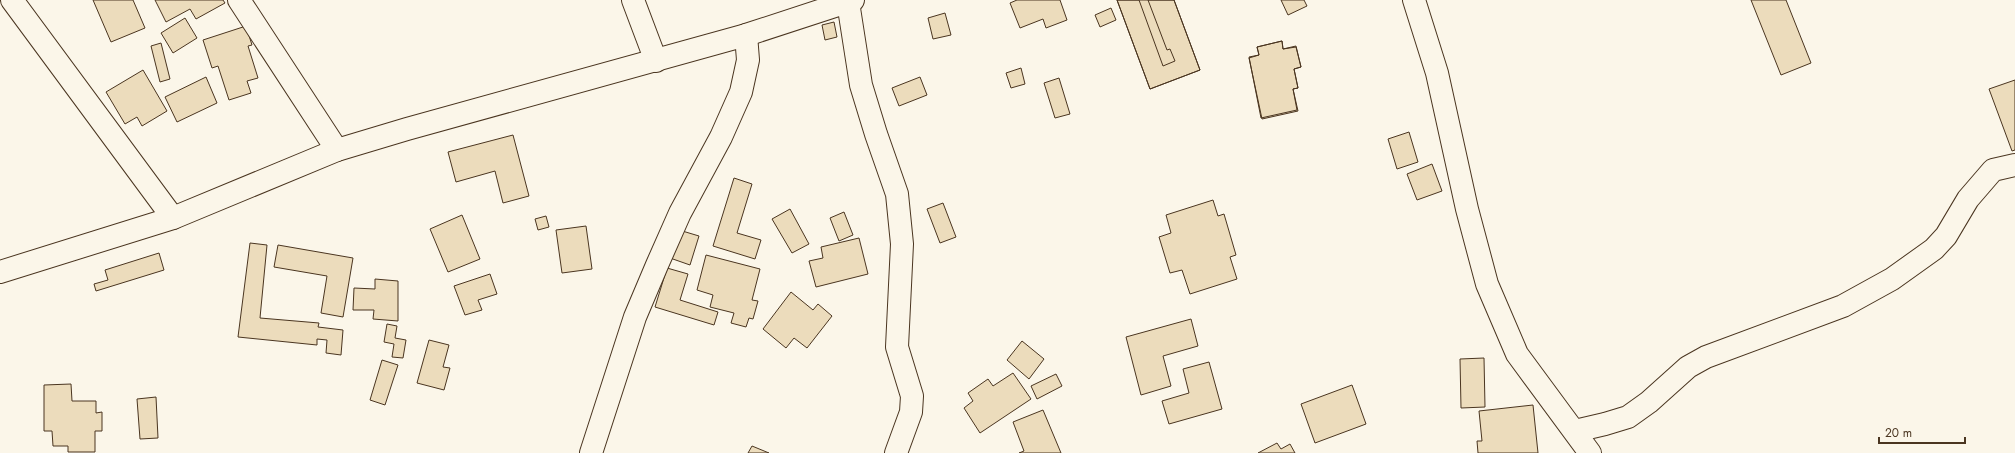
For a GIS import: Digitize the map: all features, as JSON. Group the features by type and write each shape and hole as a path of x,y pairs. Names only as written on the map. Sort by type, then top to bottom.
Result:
{"street":[{"path":"12,0 173,218"},
{"path":"239,0 337,150"},
{"path":"633,0 656,61"},
{"path":"1414,0 1437,73 1467,209 1487,284 1517,354 1590,453"},
{"path":"0,272 173,218 337,150 407,129 746,35 850,1 862,85 876,134 897,194 899,208 902,244 897,347 912,396 911,412 896,453"},
{"path":"591,453 635,317 656,265 680,213 721,137 741,92 748,60 746,35"},
{"path":"1575,431 1628,417 1649,402 1688,367 1706,357 1843,306 1892,279 1934,248 1946,236 1968,199 1993,170 2015,165"}],"building":[{"path":"93,0 133,0 145,28 111,42"},
{"path":"155,0 223,0 225,3 196,19 190,9 166,22"},
{"path":"1017,0 1060,0 1067,20 1046,28 1043,19 1020,28 1010,3"},
{"path":"1117,0 1139,0 1163,66 1175,61 1170,49 1167,50 1148,0 1174,0 1200,70 1150,89"},
{"path":"1117,0 1174,0 1200,70 1150,89"},
{"path":"1281,0 1304,0 1307,6 1288,15"},
{"path":"1751,0 1786,0 1811,63 1781,75"},
{"path":"1111,8 1116,20 1100,27 1095,15"},
{"path":"945,13 951,35 933,39 928,18"},
{"path":"185,18 197,38 173,53 161,33"},
{"path":"834,22 837,37 825,40 822,25"},
{"path":"246,26 252,45 248,46 258,78 247,81 251,93 229,100 218,66 212,68 203,40"},
{"path":"1282,41 1283,49 1296,47 1301,67 1294,69 1298,88 1293,89 1297,110 1261,118 1249,57 1259,55 1257,47"},
{"path":"1282,41 1283,49 1296,46 1301,67 1294,69 1298,88 1293,89 1298,111 1262,119 1249,58 1259,55 1257,47"},
{"path":"161,43 170,79 160,82 151,46"},
{"path":"1021,68 1025,84 1011,88 1006,73"},
{"path":"143,70 167,111 142,126 137,117 125,124 106,92"},
{"path":"206,77 217,103 177,122 165,97"},
{"path":"920,77 927,95 899,106 892,88"},
{"path":"1059,78 1070,114 1055,118 1044,83"},
{"path":"2015,80 2015,150 2012,151 1989,89"},
{"path":"1409,132 1418,162 1397,169 1388,139"},
{"path":"513,135 529,196 503,203 495,171 456,182 448,152"},
{"path":"1432,164 1442,191 1417,200 1407,174"},
{"path":"734,178 752,184 737,233 761,240 755,259 713,246"},
{"path":"1213,200 1218,216 1224,214 1236,255 1230,257 1237,279 1190,294 1182,270 1170,273 1159,237 1171,233 1166,215"},
{"path":"943,203 956,237 940,243 927,209"},
{"path":"790,209 809,244 792,253 772,219"},
{"path":"844,212 853,235 839,241 830,218"},
{"path":"462,215 480,259 448,272 430,229"},
{"path":"546,216 549,227 538,230 535,219"},
{"path":"586,226 592,269 562,273 556,230"},
{"path":"679,230 699,236 690,265 670,258"},
{"path":"859,238 868,274 816,287 809,261 823,258 821,247"},
{"path":"250,243 267,245 260,318 319,323 318,327 343,330 341,355 326,353 327,340 317,339 317,345 238,337"},
{"path":"278,245 353,258 343,317 321,313 327,276 274,267"},
{"path":"159,253 164,270 96,291 94,284 108,280 105,270"},
{"path":"706,255 760,269 752,300 758,301 753,319 749,318 746,327 731,323 734,313 710,307 713,295 697,290"},
{"path":"667,268 688,274 680,300 718,312 714,325 655,307"},
{"path":"490,274 497,294 478,300 482,310 465,315 454,286"},
{"path":"375,279 398,281 398,321 373,319 374,310 353,310 354,288 375,289"},
{"path":"791,292 813,310 818,304 832,316 807,348 794,338 786,348 763,329"},
{"path":"1191,319 1198,346 1163,356 1171,386 1141,395 1126,337"},
{"path":"387,324 397,326 395,338 406,340 403,358 392,357 394,344 384,342"},
{"path":"429,340 449,345 443,367 450,368 444,390 417,383"},
{"path":"1022,341 1044,359 1029,379 1007,360"},
{"path":"1484,358 1485,407 1461,408 1460,359"},
{"path":"382,360 398,365 385,405 370,400"},
{"path":"1209,362 1222,409 1169,424 1162,401 1189,393 1183,369"},
{"path":"1013,373 1031,399 980,433 964,408 973,401 968,393 988,379 993,386"},
{"path":"1056,374 1062,386 1037,399 1031,386"},
{"path":"71,384 72,401 96,401 96,413 102,412 102,431 95,431 95,452 68,452 68,446 53,446 52,431 44,431 44,385"},
{"path":"1352,385 1366,424 1315,443 1301,404"},
{"path":"156,397 158,438 140,439 137,399"},
{"path":"1533,405 1538,453 1478,453 1477,441 1482,441 1479,411"},
{"path":"1043,410 1061,453 1019,453 1024,451 1013,422"},
{"path":"1277,443 1281,449 1290,444 1295,453 1258,453"},
{"path":"752,446 769,453 748,453"}]}
